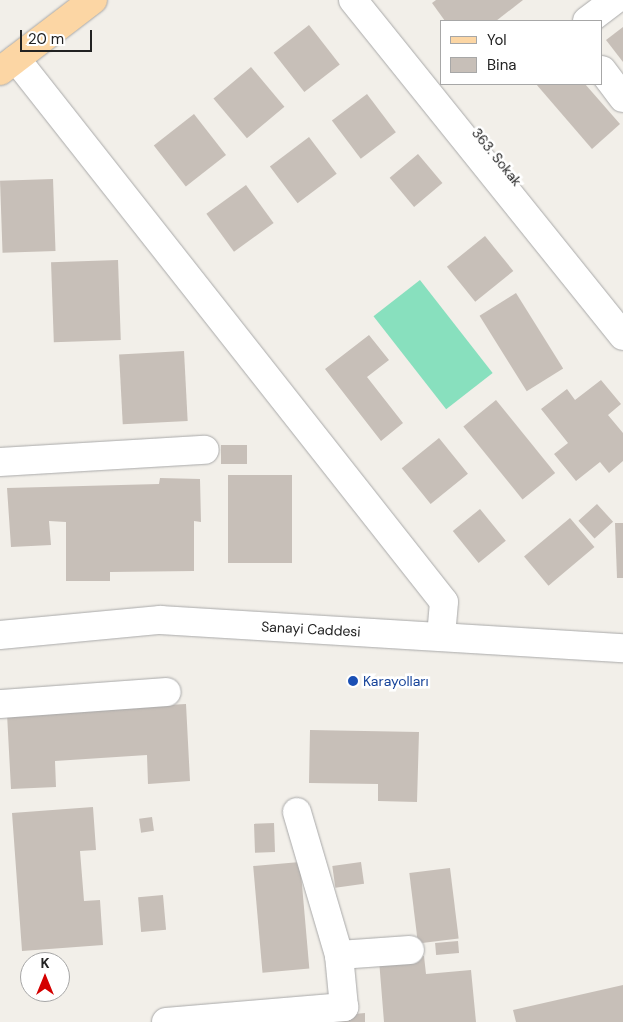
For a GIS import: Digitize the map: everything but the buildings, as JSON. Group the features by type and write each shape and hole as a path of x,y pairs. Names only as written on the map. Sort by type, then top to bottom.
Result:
{"main road":[{"path":"8,65 93,0"}],"street":[{"path":"353,0 623,336"},
{"name":"363. Sokak","path":"371,0 623,314"},
{"path":"588,20 615,0"},
{"path":"8,65 444,602 441,637"},
{"path":"603,71 623,98"},
{"path":"0,462 205,450"},
{"name":"Sanayi Caddesi","path":"0,635 160,620 623,648"},
{"path":"0,704 167,692"},
{"path":"166,1022 344,1007 339,954 298,812"},
{"path":"339,954 410,950"}],"green space":[{"path":"420,280 493,373 446,409 374,316"}],"place":[{"name":"Karayolları","path":"353,681"}]}
